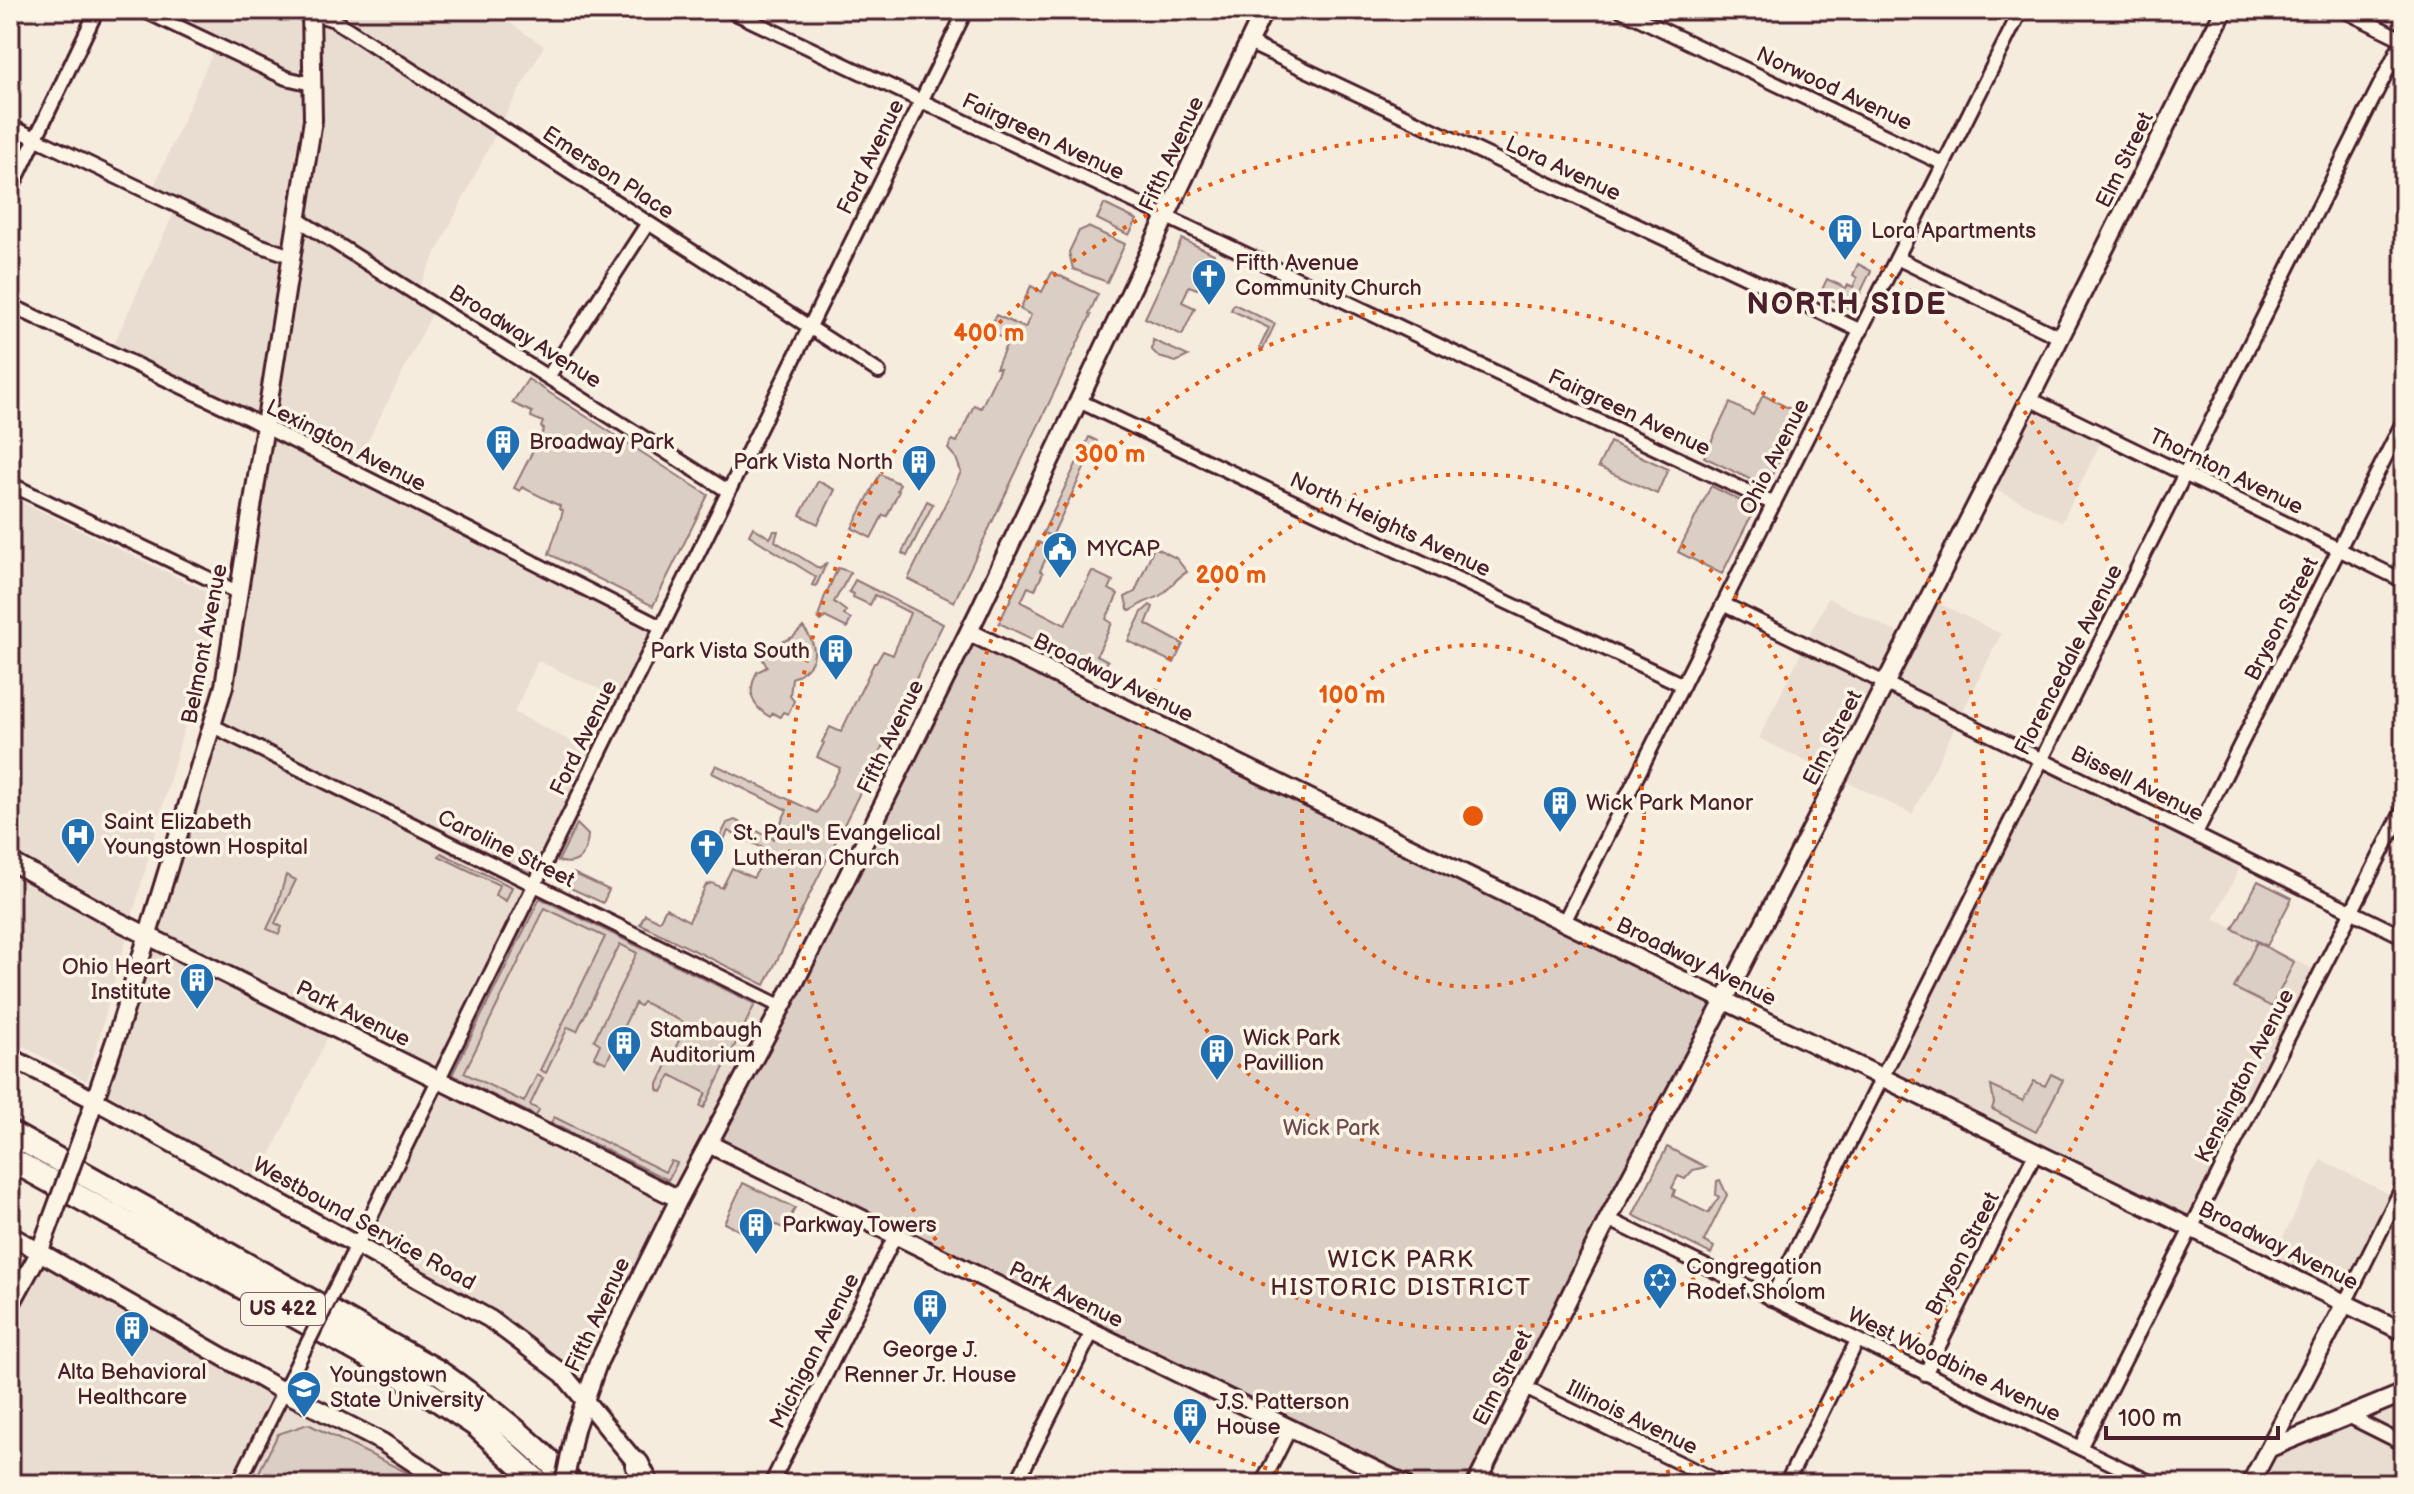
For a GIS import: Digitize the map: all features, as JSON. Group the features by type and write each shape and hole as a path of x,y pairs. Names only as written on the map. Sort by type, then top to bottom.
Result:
{"highway":[{"name":"US 422","path":"10,1133 437,1371 501,1416 572,1484"},
{"name":"US 422","path":"10,1159 393,1370 476,1425 540,1484"}],"street":[{"path":"10,192 97,10"},
{"path":"143,10 286,78 312,84"},
{"name":"Fairgreen Avenue","path":"729,10 1774,504"},
{"name":"Ford Avenue","path":"238,1484 966,10"},
{"name":"Fifth Avenue","path":"564,1484 575,1429 598,1363 679,1199 782,1007 969,632 1264,10"},
{"name":"Norwood Avenue","path":"1621,10 1944,164"},
{"name":"Ohio Avenue","path":"1564,922 2021,10"},
{"name":"Elm Street","path":"1476,1484 1608,1219 1724,1001 1886,684 2224,10"},
{"path":"2343,10 2404,39"},
{"name":"Belmont Avenue","path":"10,1306 39,1253 96,1101 224,686 313,120 312,12"},
{"name":"Emerson Place","path":"312,12 334,20 879,372"},
{"name":"Florencedale Avenue","path":"1771,1299 2404,39"},
{"name":"Lora Avenue","path":"1249,43 1861,331"},
{"path":"10,126 259,245 291,256"},
{"name":"Broadway Avenue","path":"299,220 728,491"},
{"path":"548,377 648,223"},
{"path":"1897,258 2061,338"},
{"name":"Lexington Avenue","path":"10,305 264,427 661,627"},
{"name":"Thornton Avenue","path":"2030,399 2404,581"},
{"name":"North Heights Avenue","path":"1079,401 1683,685"},
{"name":"Bryson Street","path":"2195,835 2404,420"},
{"path":"10,484 239,593"},
{"name":"Bissell Avenue","path":"1723,604 2404,937"},
{"name":"Broadway Avenue","path":"969,632 2404,1332"},
{"name":"Caroline Street","path":"213,726 782,1007"},
{"name":"Kensington Avenue","path":"2080,1448 2404,808"},
{"name":"Park Avenue","path":"11,865 147,936 679,1199"},
{"name":"Westbound Service Road","path":"10,1057 96,1101 502,1327 563,1374 642,1474 655,1484"},
{"name":"Park Avenue","path":"709,1144 1404,1484"},
{"name":"Bryson Street","path":"1925,1374 2036,1152"},
{"path":"2250,1484 2404,1184"},
{"name":"West Woodbine Avenue","path":"1608,1219 2154,1484"},
{"path":"10,1235 284,1392 382,1442 446,1484"},
{"name":"Michigan Avenue","path":"771,1484 895,1236"},
{"path":"1016,1484 1092,1332"},
{"path":"1786,1484 1857,1341"},
{"name":"Illinois Avenue","path":"1523,1387 1723,1484"},
{"path":"2270,1448 2404,1393"},
{"path":"2350,1417 2404,1444"},
{"path":"1262,1484 1290,1428"}],"shaded area":[{"path":"143,10 491,10 544,46 499,127 416,293 436,306 352,472 661,627 625,701 538,661 514,712 598,755 534,885 782,1007 584,1399 563,1374 356,1245 437,1081 332,1028 254,1188 96,1101 213,726 264,428 110,352 177,206 151,193 216,45"},
{"path":"2030,399 2104,435 2062,522 1986,485"},
{"name":"Saint Elizabeth Youngstown Hospital","path":"10,496 220,598 87,1081 10,1039"},
{"path":"1828,598 1908,638 1929,598 2001,634 1912,814 1759,738"},
{"path":"2041,759 2244,859 2214,919 2319,972 2191,1228 1882,1077"},
{"path":"2321,1160 2397,1198 2345,1303 2269,1266"},
{"path":"10,1235 446,1484 10,1484"},
{"path":"2404,1393 2404,1484 2250,1484 2270,1448"}],"green space":[{"path":"1104,204 1137,220 1129,235 1097,219"},
{"path":"1088,227 1125,244 1107,282 1073,269 1069,252 1079,231"},
{"path":"1182,239 1214,254 1197,289 1189,286 1182,302 1195,308 1182,335 1145,318"},
{"path":"1858,264 1871,271 1852,310 1820,294 1827,279 1846,288 1848,285 1853,287 1857,278 1853,275"},
{"path":"1052,272 1098,294 1091,315 954,602 908,579 961,472 956,458 948,449 952,440 957,442 974,405 981,408 1000,368 996,368 1008,341 988,331 996,315 1025,328 1031,315 1020,309 1031,286 1042,292"},
{"path":"1234,304 1275,324 1263,349 1260,347 1269,328 1231,310"},
{"path":"1153,340 1188,356 1176,362 1159,357 1152,350"},
{"path":"528,379 708,495 653,606 549,554 563,511 559,509 560,506 522,487 520,491 514,488 544,429 541,427 543,422 531,417 532,412 512,403"},
{"path":"1763,395 1802,415 1766,487 1704,457 1730,403 1753,415"},
{"path":"1089,437 1097,441 1052,536 1043,533"},
{"path":"1610,442 1668,469 1657,494 1598,467"},
{"path":"880,474 900,484 887,516 883,515 871,538 852,528"},
{"path":"818,481 835,490 818,524 800,515"},
{"path":"1711,486 1755,508 1722,574 1678,552"},
{"path":"927,501 933,504 907,556 902,553"},
{"path":"753,527 770,538 774,531 778,531 775,541 820,569 827,562 816,586 812,585 816,577 749,535"},
{"path":"1038,542 1058,552 1056,558 1046,558 1035,590 1028,587 1021,602 1065,625 1092,571 1113,581 1109,589 1118,594 1106,619 1112,623 1097,655 1108,661 1102,673 999,623"},
{"path":"1154,547 1176,558 1187,572 1161,595 1131,611 1125,597 1135,592"},
{"path":"838,568 851,572 834,602 851,619 847,628 825,617 821,621 818,618"},
{"path":"855,580 943,624 765,985 640,924 645,914 659,921 666,908 689,921 706,885 712,883 722,888 732,868 753,878 767,856 767,850 728,831 716,862 709,859 727,823 735,820 773,839 787,810 712,773 716,765 817,813 840,768 817,757 822,742 830,727 841,732 874,663 883,651 893,655 910,613 875,595 870,605 853,597 854,594 849,592"},
{"path":"1150,605 1153,607 1146,624 1183,644 1174,663 1128,641 1142,612"},
{"path":"803,627 812,642 814,656 807,668 792,678 790,696 794,701 788,714 783,712 780,717 773,713 770,717 755,703 752,692 757,672 767,667 761,656 793,637"},
{"name":"Wick Park","path":"969,632 1724,1001 1476,1484 1404,1484 709,1144"},
{"path":"577,824 588,835 586,848 576,861 558,861"},
{"path":"441,853 512,887 506,901 495,895 499,885 439,856"},
{"path":"573,873 609,890 603,903 566,886"},
{"path":"286,875 296,880 275,923 282,927 279,934 267,929"},
{"path":"2258,881 2292,898 2267,946 2233,929"},
{"path":"540,898 755,1004 704,1108 700,1106 706,1093 671,1075 662,1092 658,1090 684,1030 680,1027 683,1022 643,1002 640,1006 635,1003 606,1063 594,1057 600,1044 594,1040 637,953 620,944 577,1031 568,1027 546,1073 540,1070 605,937 545,908 464,1073 524,1102 537,1075 543,1078 530,1105 539,1110 536,1116 452,1075"},
{"path":"2257,942 2294,962 2272,1007 2234,988"},
{"path":"2051,1074 2063,1080 2036,1132 1992,1109 1991,1086 2023,1101 2034,1081 2045,1086"},
{"path":"554,1117 665,1172 671,1161 677,1163 668,1180 551,1123"},
{"path":"1667,1147 1706,1167 1693,1170 1685,1179 1678,1176 1672,1188 1675,1190 1673,1196 1708,1213 1719,1197 1716,1195 1717,1181 1720,1180 1727,1195 1704,1241 1714,1247 1711,1254 1633,1215"},
{"path":"743,1183 795,1208 785,1229 761,1218 753,1233 756,1235 754,1238 724,1223"},
{"path":"308,1424 404,1471 422,1484 253,1484 278,1434"}],"place":[{"name":"Lora Apartments","path":"1845,262"},
{"name":"Fifth Avenue Community Church","path":"1209,307"},
{"name":"Broadway Park","path":"503,473"},
{"name":"Park Vista North","path":"919,493"},
{"name":"MYCAP","path":"1060,580"},
{"name":"Park Vista South","path":"836,682"},
{"name":"Wick Park Manor","path":"1560,834"},
{"name":"Saint Elizabeth Youngstown Hospital","path":"78,866"},
{"name":"St. Paul's Evangelical Lutheran Church","path":"707,877"},
{"name":"Ohio Heart Institute","path":"197,1011"},
{"name":"Stambaugh Auditorium","path":"624,1074"},
{"name":"Wick Park Pavillion","path":"1217,1082"},
{"name":"Parkway Towers","path":"756,1256"},
{"name":"Congregation Rodef Sholom","path":"1660,1311"},
{"name":"George J. Renner Jr. House","path":"930,1337"},
{"name":"Alta Behavioral Healthcare","path":"132,1359"},
{"name":"Youngstown State University","path":"304,1419"},
{"name":"J.S. Patterson House","path":"1190,1446"}],"district":[{"name":"NORTH SIDE","path":"1847,305"},
{"name":"WICK PARK HISTORIC DISTRICT","path":"1401,1273"}]}
